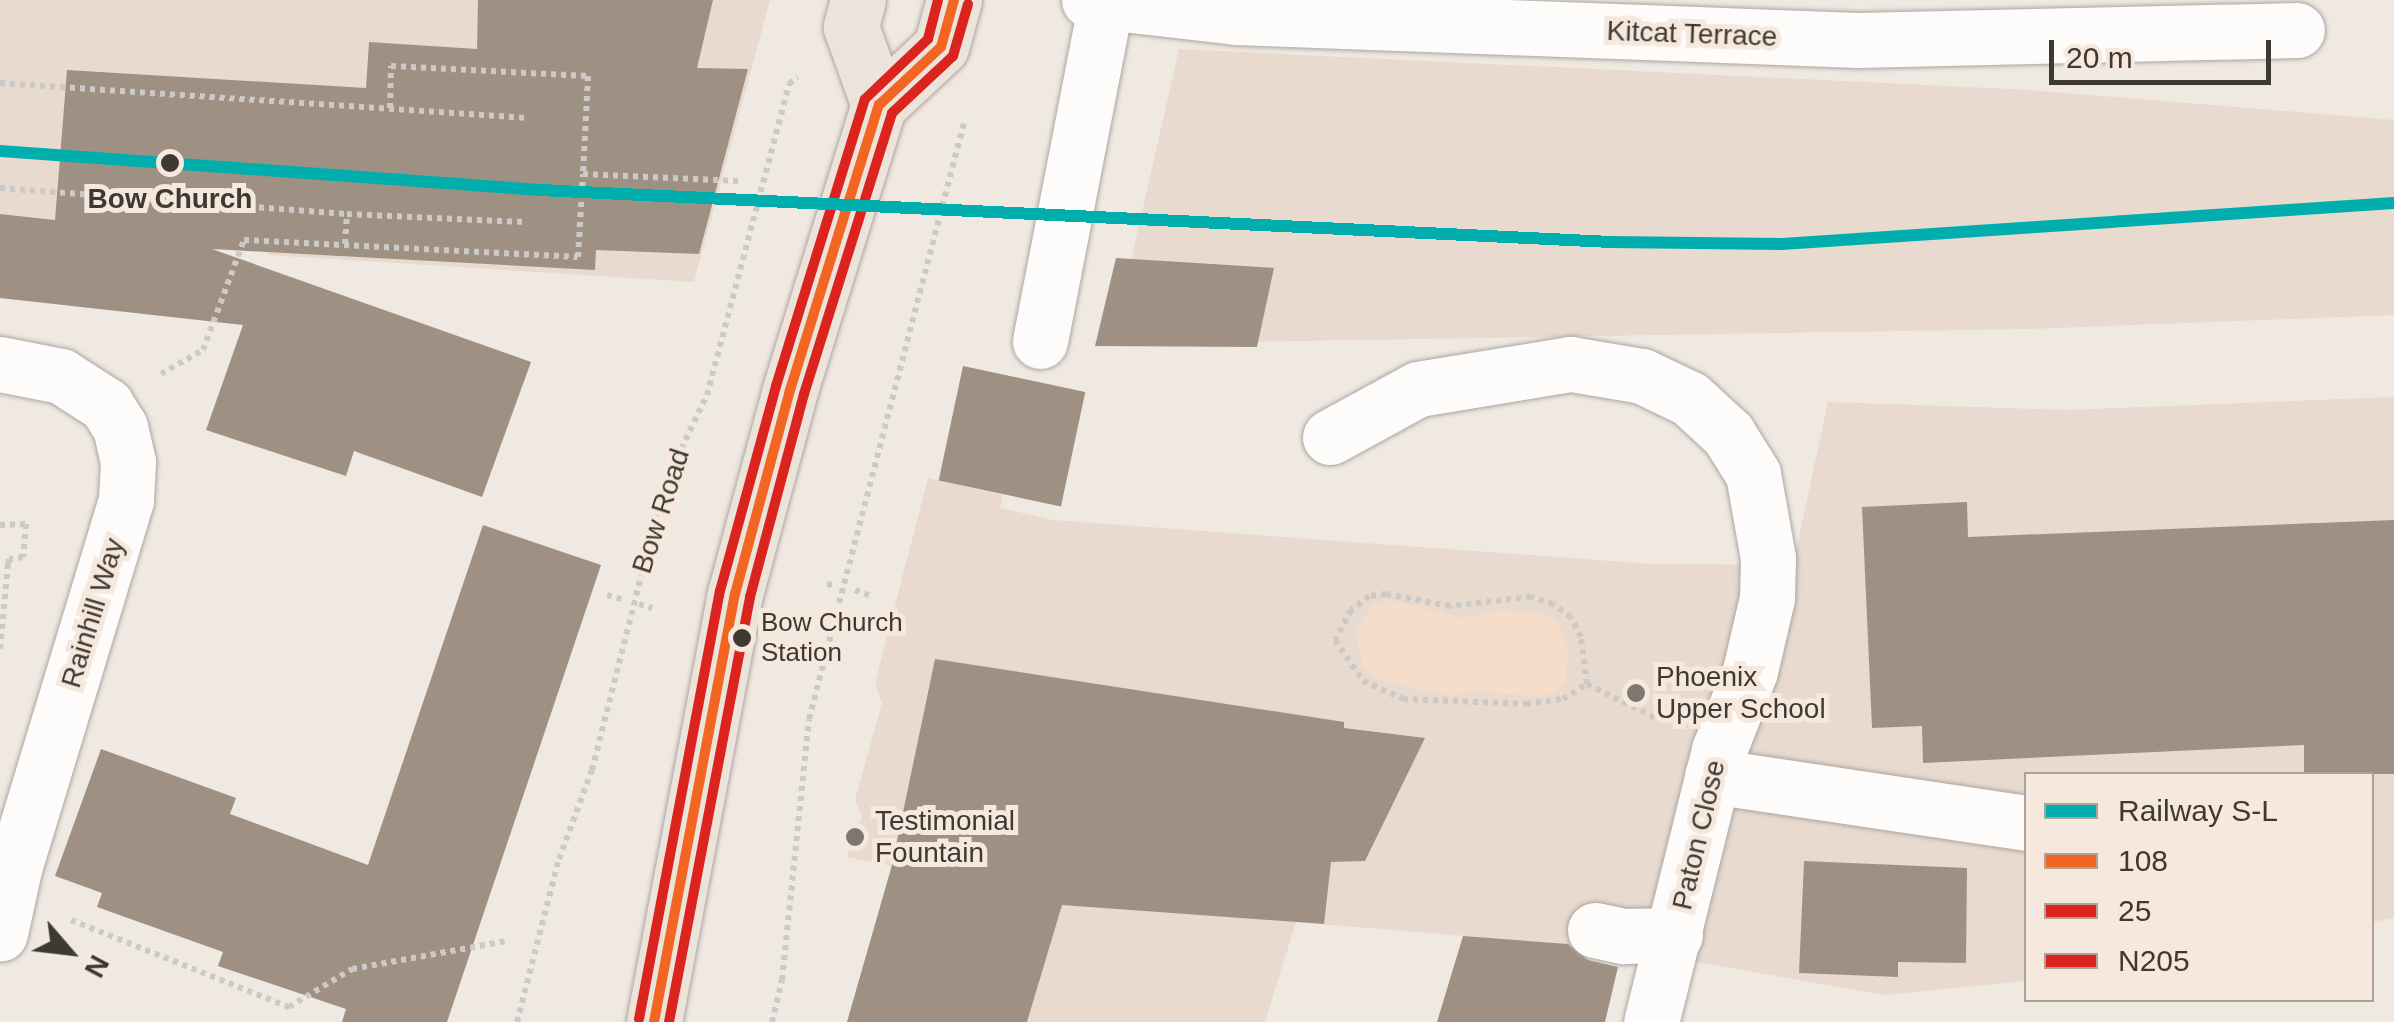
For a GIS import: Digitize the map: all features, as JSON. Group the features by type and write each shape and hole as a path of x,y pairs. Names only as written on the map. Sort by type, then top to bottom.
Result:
{"highway":[{"path":"854,13 879,106"},
{"path":"654,1022 735,594 790,390 879,106 947,23"}],"street":[{"name":"Kitcat Terrace","path":"1097,1 1235,17 1858,20 2297,30"},
{"path":"1040,342 1097,1"},
{"path":"0,364 62,376 106,405"},
{"name":"Paton Close","path":"1330,437 1418,389 1572,364 1642,376 1690,400 1728,434 1753,474 1768,558 1767,598 1750,671 1715,763 1675,935 1654,1004"},
{"name":"Rainhill Way","path":"5,914 126,500 128,462 120,427 106,405"},
{"path":"1715,763 2024,823"},
{"path":"1595,930 1624,936 1675,935"}],"path":[{"name":"Bow Road","path":"517,1022 559,859 592,770 664,486 707,395 789,84 854,13"},
{"path":"772,1022 782,980 809,719 980,62 947,23"},
{"path":"106,405 203,350 244,240 578,257 588,76 391,66 390,108"},
{"path":"0,83 529,118"},
{"path":"583,174 739,181"},
{"path":"0,188 346,214 526,222"},
{"path":"344,244 346,214"},
{"path":"0,526 26,524 22,557 9,559 0,649"},
{"path":"827,584 837,586"},
{"path":"855,590 869,594"},
{"path":"1386,594 1450,606 1531,597 1553,604 1571,617 1582,637 1587,684 1563,699 1526,704 1403,699 1364,681 1335,640 1351,610 1370,596 1386,594"},
{"path":"607,595 621,598"},
{"path":"639,604 652,608"},
{"path":"1587,684 1715,763"},
{"path":"5,914 289,1007 352,969 506,941"}],"shaded area":[{"path":"0,0 770,0 694,282 268,255 267,227 189,234 0,214"},
{"path":"1179,49 2030,90 2394,120 2394,315 2029,329 1112,344"},
{"name":"Phoenix Upper School","path":"2394,397 2394,918 2374,922 2374,772 2024,772 2024,981 1884,995 1623,949 1296,922 1265,1022 847,1022 892,866 847,857 862,816 855,800 882,703 875,683 928,478 1003,495 1000,508 1053,520 1652,564 1793,565 1828,402 2066,410"},
{"path":"1391,600 1463,618 1504,610 1545,614 1559,624 1568,647 1566,684 1544,697 1474,691 1452,696 1382,681 1363,668 1355,634 1371,606"}],"building":[{"path":"478,0 713,0 697,68 748,69 699,254 596,250 595,270 212,249 531,362 482,497 354,451 346,476 206,430 243,325 0,298 0,214 55,220 67,70 366,88 369,42 477,49"},
{"path":"1116,258 1274,268 1257,347 1095,346"},
{"path":"963,366 1085,392 1061,506 939,480"},
{"path":"1967,502 1968,537 2394,520 2394,774 2304,772 2304,745 1923,763 1922,726 1872,728 1862,507"},
{"path":"483,525 601,565 447,1022 342,1022 346,1009 218,966 223,952 97,907 102,893 55,876 101,749 236,798 230,814 368,865"},
{"path":"935,659 1344,722 1344,728 1425,738 1365,861 1331,862 1324,924 1062,905 1027,1022 847,1022 892,865"},
{"path":"1804,861 1967,868 1966,963 1898,962 1898,977 1799,973"},
{"path":"1463,936 1568,944 1588,960 1618,967 1605,1022 1437,1022"}],"rail line":[{"name":"S-L","path":"0,151 540,190 1610,242 1782,244 2394,203"}],"transit line":[{"name":"N205","path":"639,1019 720,591 776,386 865,99 928,39 938,0"},
{"name":"108","path":"654,1022 735,594 790,390 879,105 941,47 954,0"},
{"name":"25","path":"669,1022 750,597 804,394 892,113 953,56 968,4"}],"place":[{"name":"Bow Church","path":"170,163"},
{"name":"Bow Church Station","path":"742,638"},
{"name":"Phoenix Upper School","path":"1636,693"},
{"name":"Testimonial Fountain","path":"855,837"}]}
